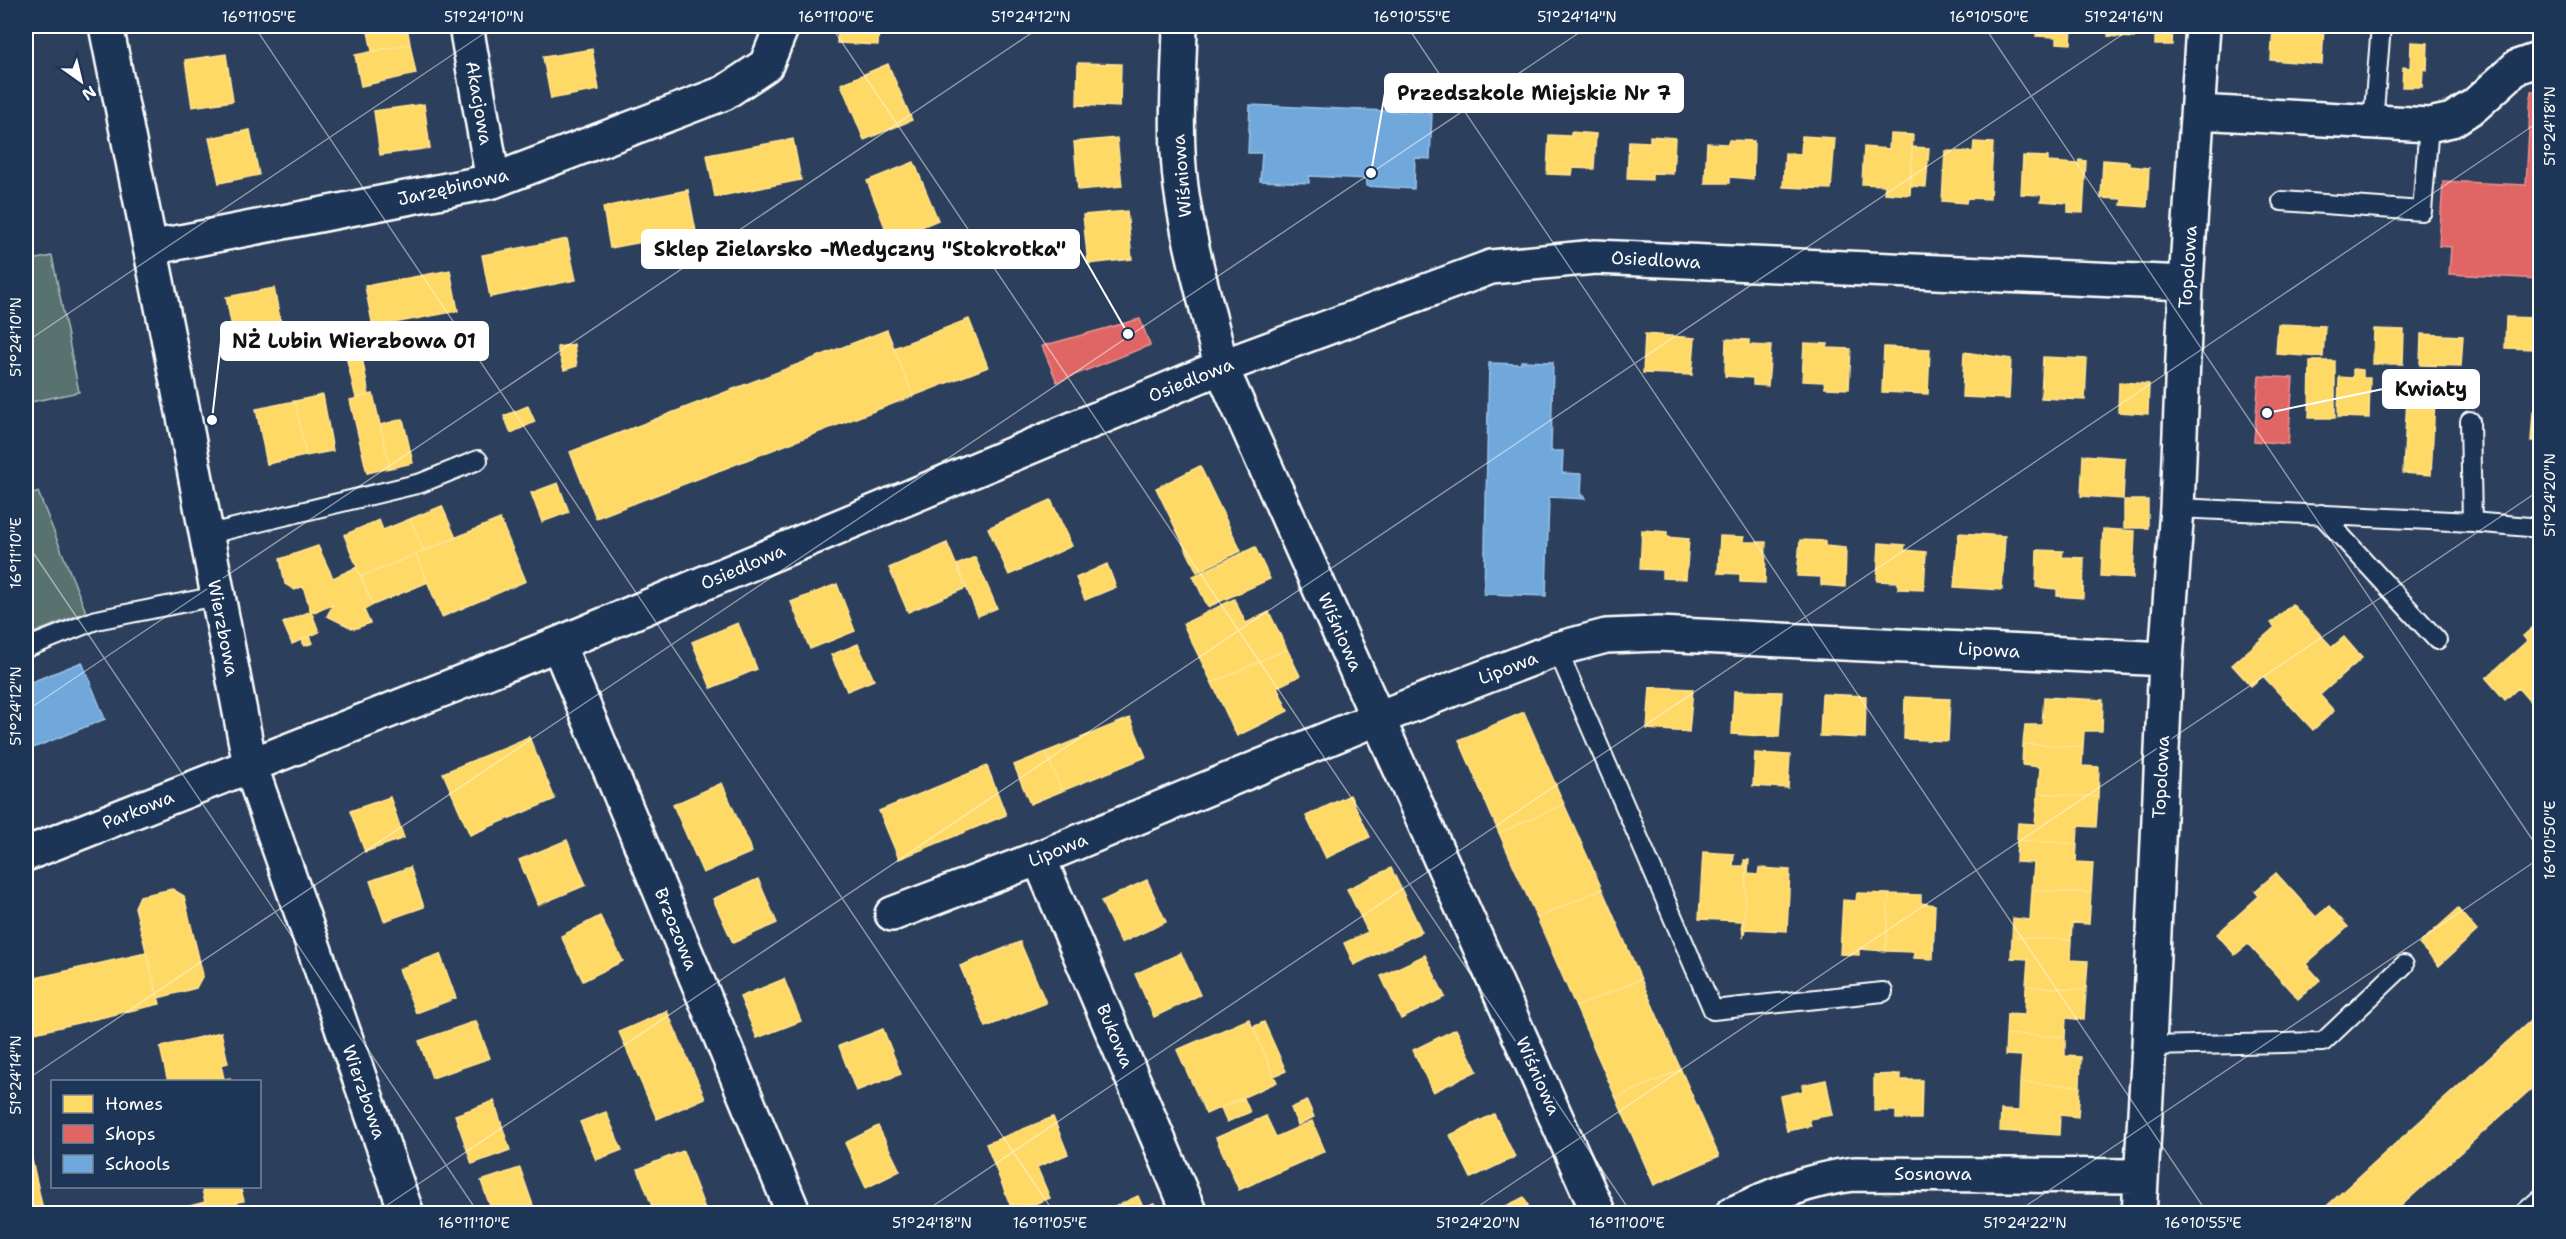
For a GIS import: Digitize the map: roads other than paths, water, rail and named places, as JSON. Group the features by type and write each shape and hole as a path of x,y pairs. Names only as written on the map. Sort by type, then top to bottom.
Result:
{"street":[{"name":"Wierzbowa","path":"106,26 250,765 407,1214"},
{"name":"Akacjowa","path":"466,26 493,181"},
{"name":"Jarzębinowa","path":"150,248 493,181 724,93 766,65 782,26"},
{"name":"Wiśniowa","path":"1180,26 1177,147 1180,186 1187,227 1221,367 1599,1214"},
{"name":"Topolowa","path":"2139,1214 2150,1046 2166,659 2177,508 2186,283 2203,26"},
{"path":"2199,112 2429,125 2452,120 2475,105 2517,68 2541,59"},
{"name":"Osiedlowa","path":"250,765 558,645 1221,367 1491,267 1595,257 2186,283"},
{"name":"Lipowa","path":"892,914 1039,858 1378,718 1557,650 1606,636 1658,634 2166,659"},
{"name":"Brzozowa","path":"558,645 794,1214"},
{"name":"Parkowa","path":"26,854 250,765"},
{"name":"Bukowa","path":"1039,858 1190,1214"},
{"name":"Sosnowa","path":"1732,1214 1785,1189 1819,1179 1854,1174 2140,1176"}],"lane":[{"path":"2373,123 2381,26"},
{"path":"2282,201 2422,211 2429,125"},
{"path":"2470,421 2472,522"},
{"path":"206,535 421,483 478,460"},
{"path":"2177,508 2472,522 2541,528"},
{"path":"2321,514 2437,640"},
{"path":"26,648 96,620 217,596"},
{"path":"1557,650 1713,1010 1883,992"},
{"path":"2150,1046 2323,1042 2404,965"},
{"path":"2523,1214 2541,1199"}],"place":[{"name":"Przedszkole Miejskie Nr 7","path":"1371,173"},
{"name":"Sklep Zielarsko -Medyczny \"Stokrotka\"","path":"1128,334"},
{"name":"Kwiaty","path":"2267,413"},
{"name":"NŻ Lubin Wierzbowa 01","path":"212,420"}]}
